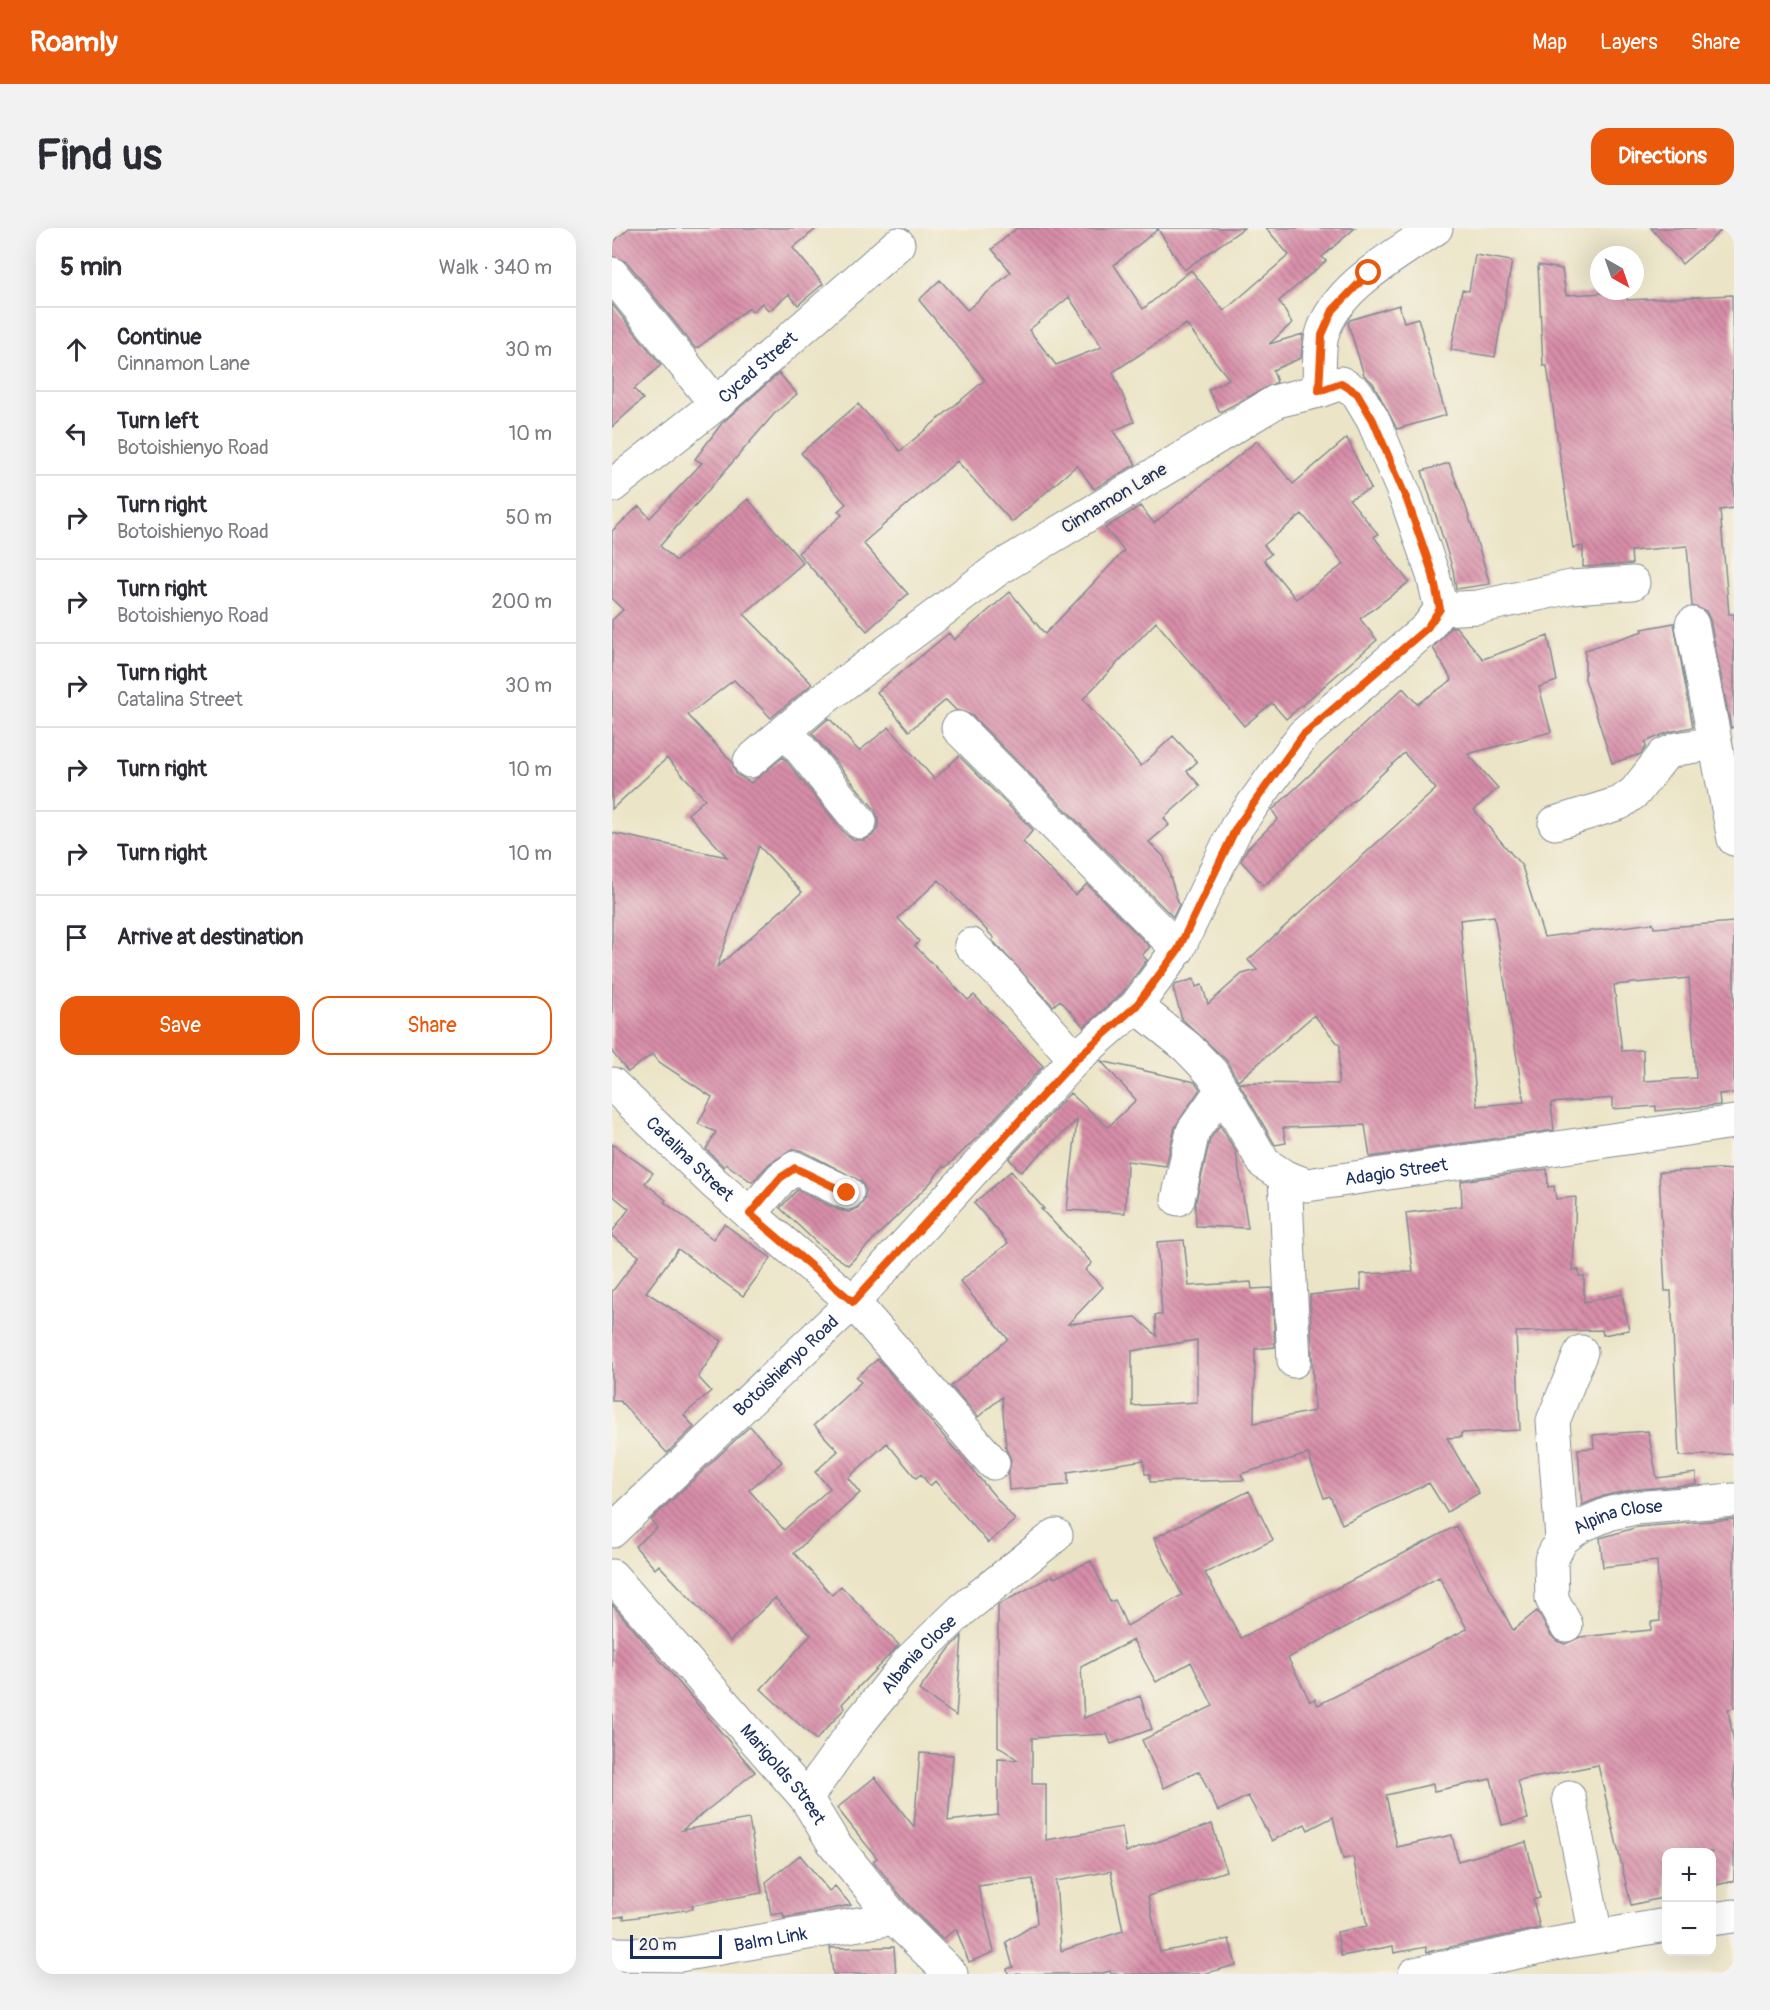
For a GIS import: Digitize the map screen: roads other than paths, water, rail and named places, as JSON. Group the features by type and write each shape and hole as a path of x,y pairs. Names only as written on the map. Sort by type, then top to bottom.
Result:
{"street":[{"path":"1436,228 1369,273 1333,310 1322,335 1319,391 1341,383 1357,393 1373,420 1407,500 1433,575 1440,609 1478,607 1571,587 1633,583"},
{"name":"Cycad Street","path":"612,486 716,404 898,244"},
{"path":"612,274 716,404"},
{"name":"Cinnamon Lane","path":"750,760 926,621 998,569 1277,401 1319,391"},
{"name":"Botoishienyo Road","path":"612,1531 853,1302 1076,1059 1136,1006 1178,950 1236,828 1303,735 1427,628 1440,609"},
{"path":"1692,624 1734,839"},
{"path":"958,728 1178,950"},
{"path":"786,731 860,822"},
{"path":"1554,823 1620,803 1635,792 1664,755 1677,749 1715,743"},
{"path":"971,945 1003,976 1076,1059"},
{"name":"Adagio Street","path":"1136,1006 1187,1047 1212,1073 1264,1163 1285,1177 1307,1185 1734,1122"},
{"name":"Catalina Street","path":"612,1084 750,1214 853,1302 993,1463"},
{"path":"1178,1199 1193,1131 1222,1090"},
{"path":"750,1214 780,1178 795,1168 847,1193"},
{"path":"1285,1177 1294,1361"},
{"path":"1562,1539 1553,1421 1581,1352"},
{"name":"Alpina Close","path":"1566,1625 1552,1599 1551,1579 1551,1560 1562,1539 1580,1526 1611,1513 1635,1508 1734,1500"},
{"name":"Albania Close","path":"806,1798 857,1726 909,1661 962,1610 1056,1535"},
{"name":"Marigolds Street","path":"612,1576 806,1798 833,1842 894,1918 951,1974"},
{"path":"1569,1798 1596,1936"},
{"path":"1716,1918 1734,1916"},
{"name":"Balm Link","path":"612,1954 680,1955 894,1918"},
{"path":"1415,1974 1596,1936 1662,1926"}]}
